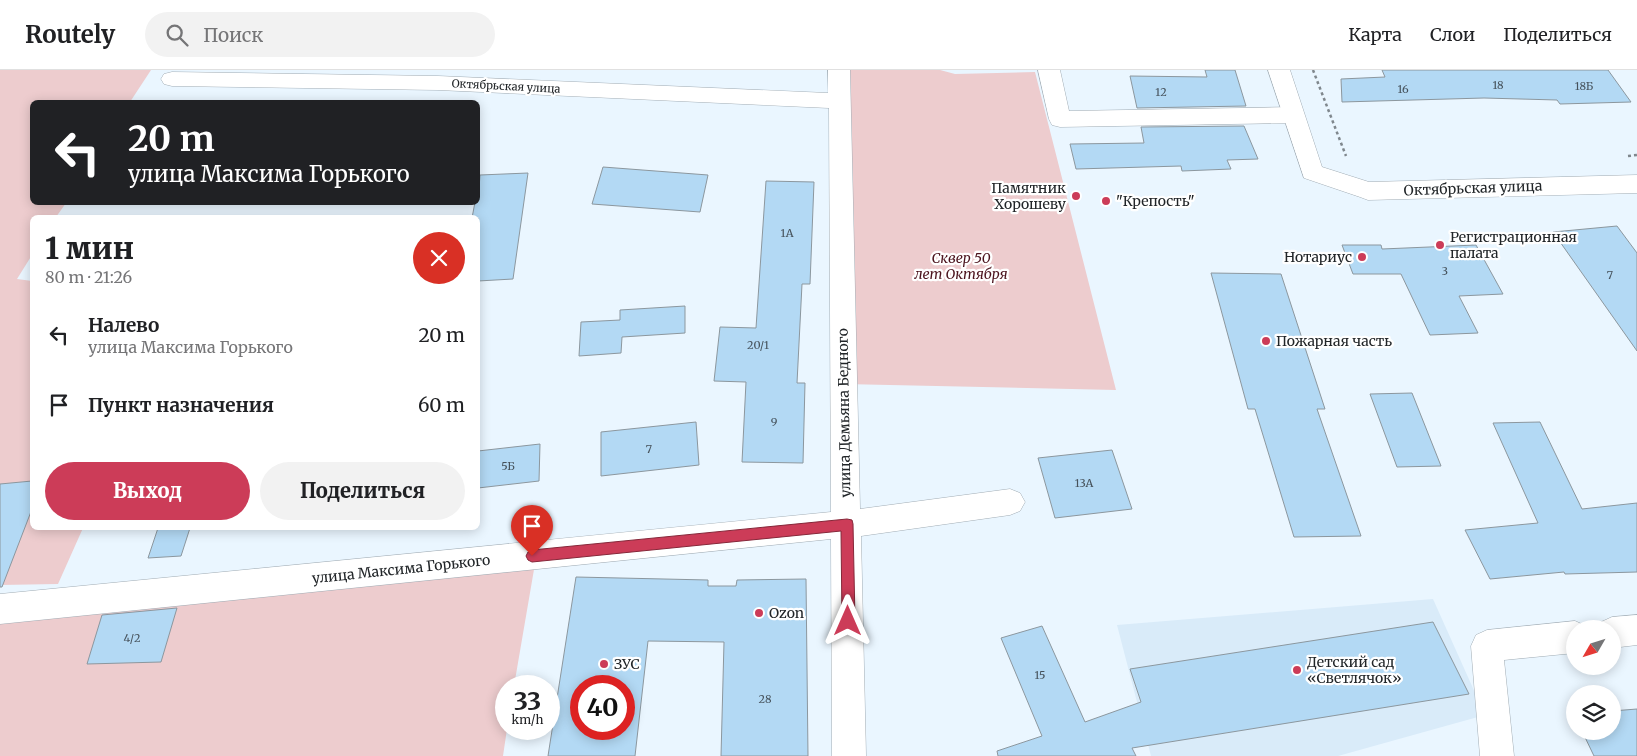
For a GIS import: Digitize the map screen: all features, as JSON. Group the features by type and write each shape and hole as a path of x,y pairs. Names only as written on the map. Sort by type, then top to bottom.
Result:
{"street":[{"name":"улица Демьяна Бедного","path":"839,70 849,756"},
{"path":"1049,70 1060,119 1293,115 1279,70"},
{"name":"Октябрьская улица","path":"172,79 440,76 839,101"},
{"name":"Октябрьская улица","path":"1293,115 1312,172 1368,191 1637,184"},
{"name":"улица Максима Горького","path":"0,610 847,524 1010,502"},
{"path":"1621,632 1637,630"},
{"path":"1497,756 1487,646 1566,638"}],"path":[{"path":"1313,70 1349,163"},
{"path":"1620,156 1637,155"}],"shaded area":[{"name":"Детский сад «Светлячок»","path":"1433,599 1485,715 1338,756 1151,756 1117,625"}],"green space":[{"path":"0,70 151,70 131,100 30,100 30,205 65,205 57,215 30,215 30,258 17,279 30,281 30,530 82,530 58,584 0,585"},
{"name":"Сквер 50 лет Октября","path":"840,70 940,70 955,74 1035,72 1116,390 843,384"},
{"path":"537,552 516,675 495,675 495,740 505,740 503,756 0,756 0,613"}],"building":[{"path":"1205,70 1235,70 1246,106 1137,108 1130,76 1207,77"},
{"path":"1382,70 1608,70 1631,102 1560,104 1557,100 1484,98 1342,102 1341,79 1385,77"},
{"path":"1244,126 1258,159 1227,160 1231,169 1182,171 1181,166 1076,169 1070,144 1144,143 1141,127"},
{"path":"603,167 708,175 700,212 592,204"},
{"path":"528,173 513,279 480,281 480,215 473,215 474,205 480,205 480,175"},
{"path":"766,181 814,182 810,284 802,284 797,383 805,383 803,463 742,462 746,382 714,381 720,327 756,328"},
{"path":"1617,226 1637,253 1637,351 1553,232"},
{"name":"Регистрационная палата","path":"1342,245 1381,245 1382,249 1476,245 1503,294 1459,296 1478,333 1430,335 1401,274 1353,274"},
{"path":"1211,273 1281,274 1325,409 1317,409 1361,536 1294,537 1255,409 1248,409"},
{"path":"685,306 685,333 622,337 621,353 579,356 581,322 620,320 620,310"},
{"path":"1412,393 1441,466 1397,467 1370,394"},
{"path":"696,422 699,465 601,476 601,432"},
{"path":"1540,422 1582,509 1637,503 1637,572 1565,574 1564,572 1490,579 1465,530 1538,523 1493,423"},
{"path":"540,444 539,481 480,488 480,451"},
{"path":"1112,450 1132,509 1055,518 1038,458"},
{"path":"30,481 30,514 2,587 0,587 0,484"},
{"path":"157,530 189,530 181,556 148,558"},
{"path":"576,577 708,580 708,586 736,586 737,580 806,579 808,756 721,756 724,642 648,641 635,756 548,756 551,740 560,740 560,679"},
{"path":"177,608 161,662 87,664 102,615"},
{"path":"1433,622 1469,694 1132,748 1136,756 998,756 997,751 1042,736 1001,638 1042,626 1085,722 1141,702 1130,669"},
{"path":"1637,709 1637,756 1594,756 1586,740 1621,740 1621,710"}],"place":[{"name":"Памятник Хорошеву","path":"1076,196"},
{"name":"\"Крепость\"","path":"1106,201"},
{"name":"Регистрационная палата","path":"1440,245"},
{"name":"Нотариус","path":"1362,257"},
{"name":"Пожарная часть","path":"1266,341"},
{"name":"Ozon","path":"759,613"},
{"name":"ЗУС","path":"604,664"},
{"name":"Детский сад «Светлячок»","path":"1297,670"}],"route":[{"path":"532,556 847,524 848,621"}]}
